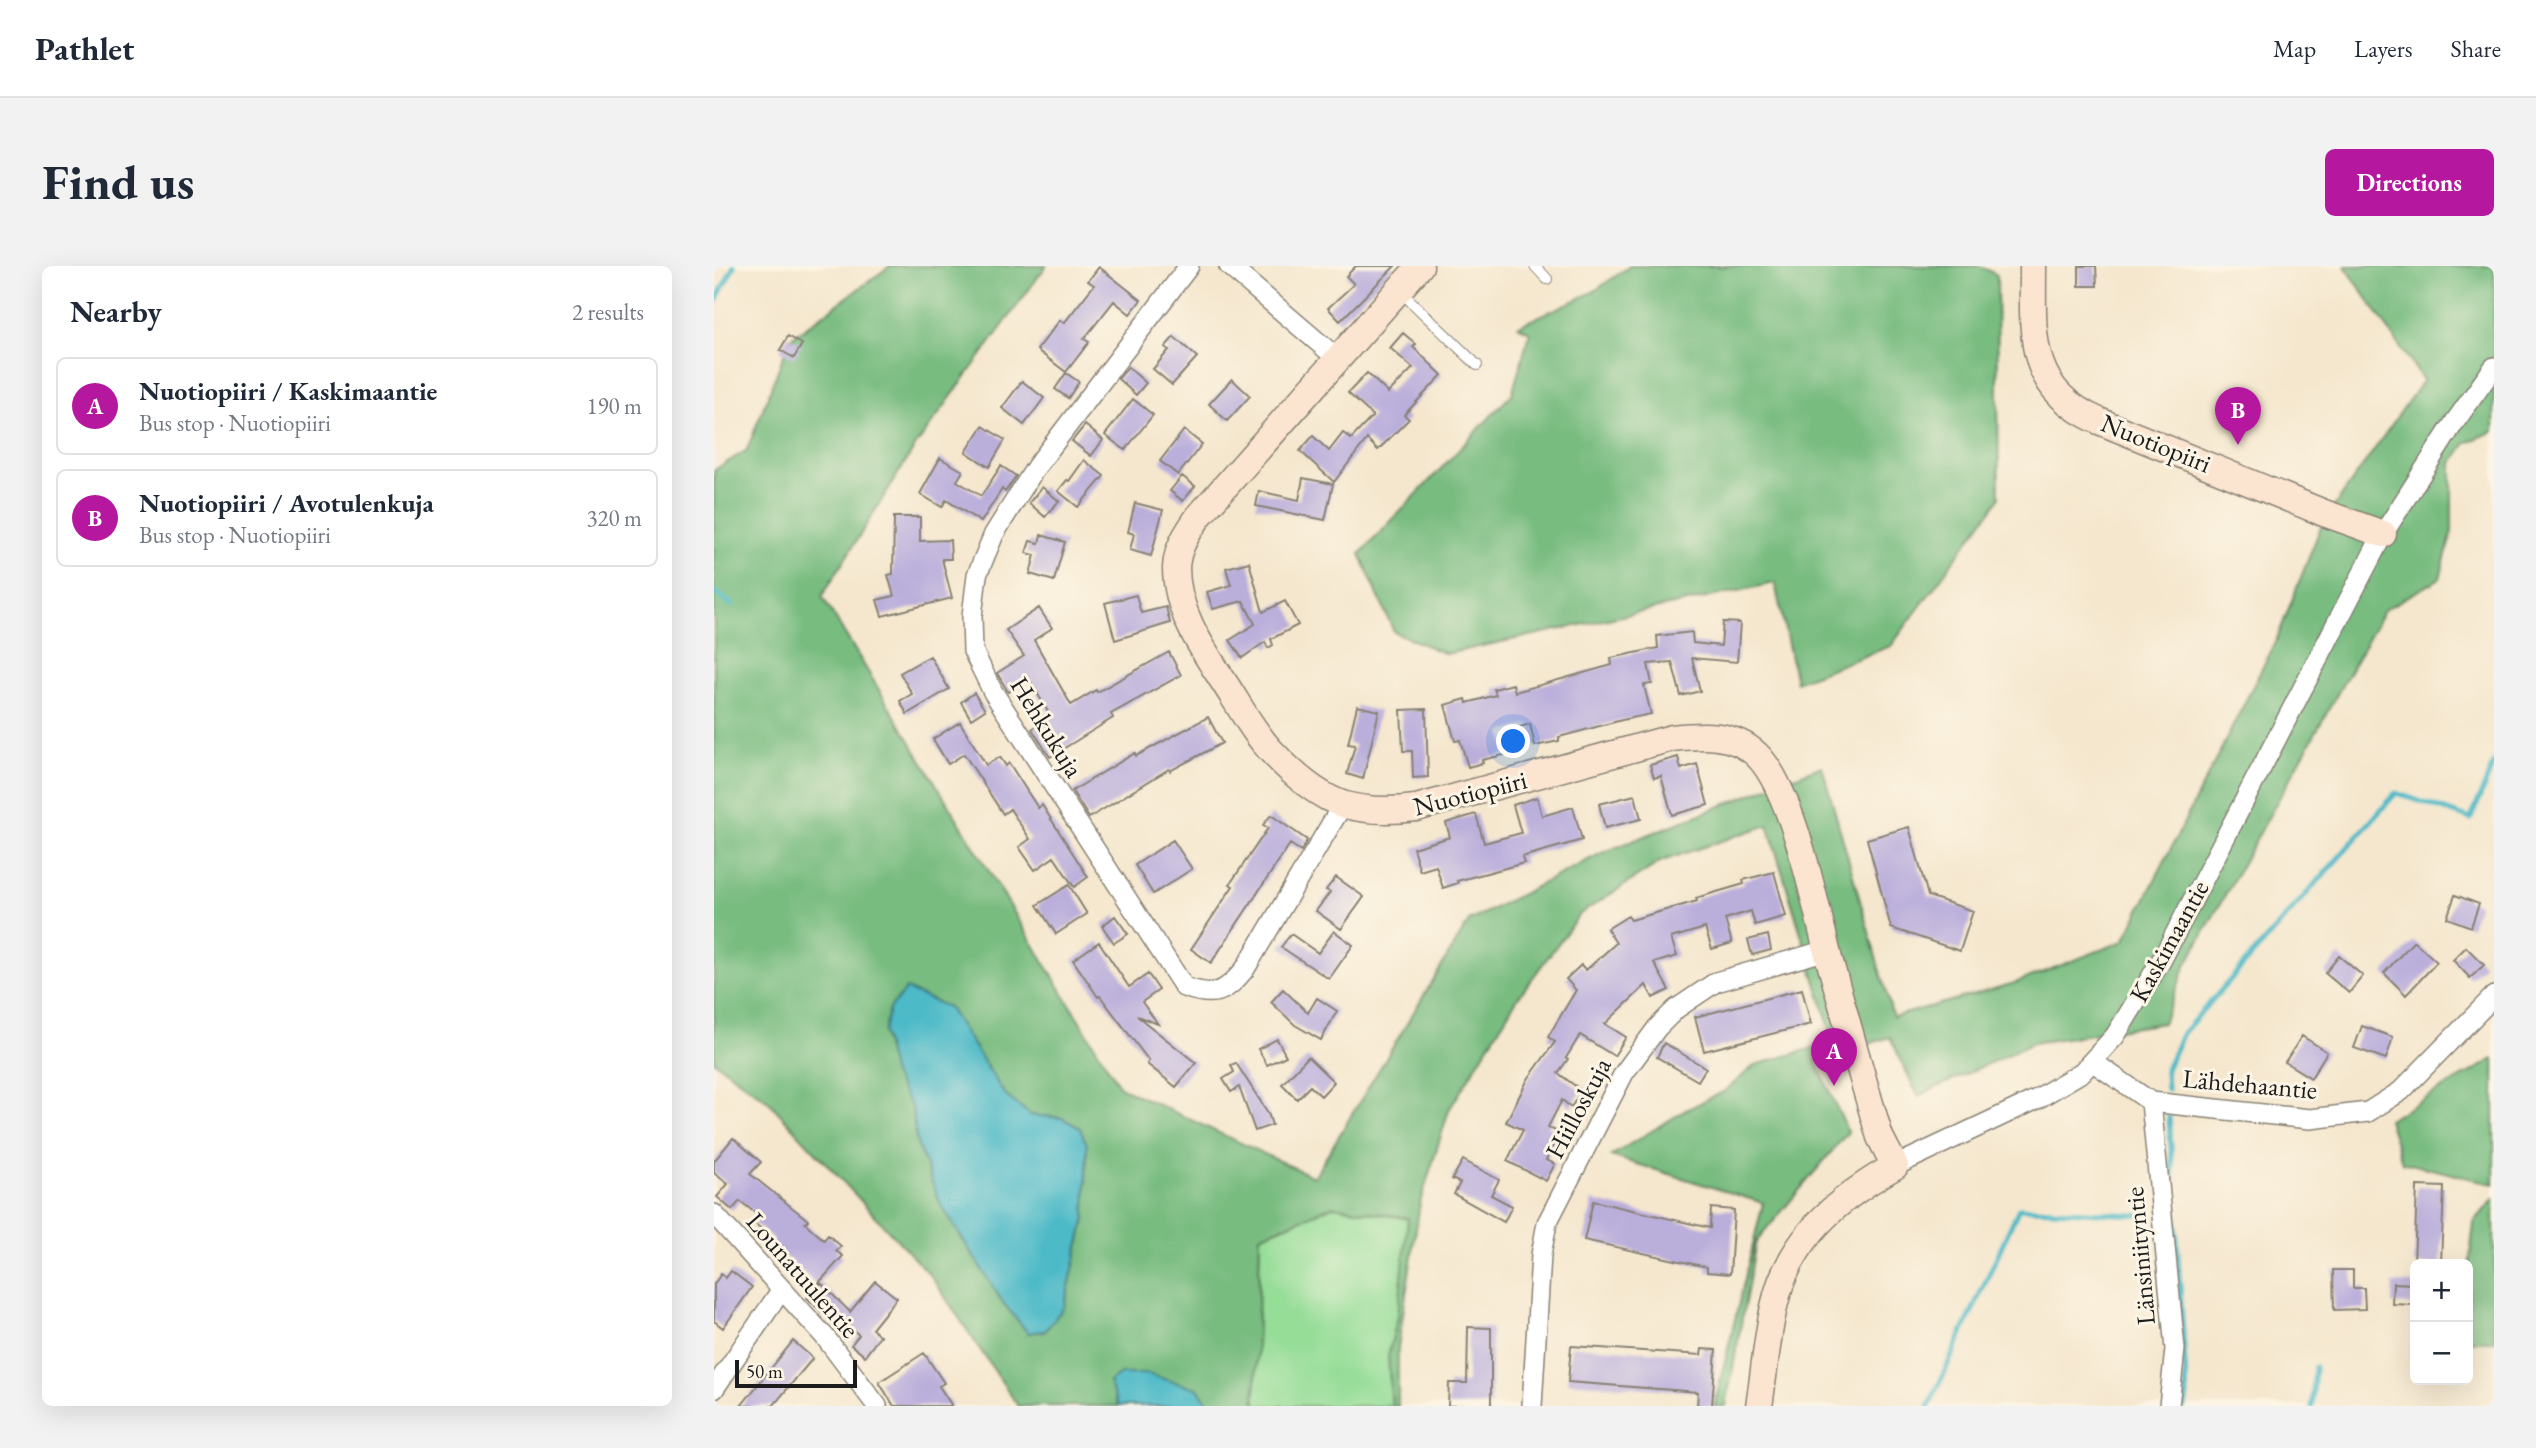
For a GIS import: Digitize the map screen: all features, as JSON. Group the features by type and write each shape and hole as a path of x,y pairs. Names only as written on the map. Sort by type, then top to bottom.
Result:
{"street":[{"name":"Hehkukuja","path":"1189,266 1036,467 994,534 977,575 972,616 973,651 993,692 1184,987 1202,994 1221,992 1233,984 1245,969 1343,804"},
{"path":"1229,266 1339,360"},
{"name":"Nuotiopiiri","path":"1420,266 1199,516 1181,543 1176,568 1183,607 1194,634 1257,734 1272,753 1293,772 1343,804 1392,811 1416,808 1672,738 1702,735 1728,738 1756,754 1770,770 1780,790 1801,851 1880,1137 1895,1166"},
{"name":"Nuotiopiiri","path":"2033,266 2036,351 2053,389 2066,401 2099,421 2324,513 2383,534"},
{"name":"Kaskimaantie","path":"1759,1406 1774,1310 1783,1275 1802,1241 1826,1214 1855,1190 1895,1166 2037,1099 2082,1072 2122,1025 2161,961 2383,534 2454,423 2494,367"},
{"name":"Hiilloskuja","path":"1532,1406 1541,1255 1547,1223 1624,1073 1657,1028 1676,1009 1716,982 1827,950"},
{"name":"Lähdehaantie","path":"2093,1062 2151,1101 2309,1119 2368,1112 2401,1091 2494,996"},
{"name":"Länsiniityntie","path":"2151,1101 2175,1349 2169,1406"},
{"name":"Lounatuulentie","path":"714,1214 825,1337 877,1406"},
{"path":"714,1389 782,1289"}],"lane":[{"path":"1535,266 1547,279"},
{"path":"1398,290 1477,365"}],"green space":[{"path":"890,266 1046,266 914,448 822,596 1120,1087 1314,1177 1469,921 1602,853 1822,766 1893,1017 2015,983 2124,941 2276,641 2322,524 2423,380 2345,266 2494,266 2494,431 2466,443 2452,463 2452,531 2440,578 2384,610 2186,965 2163,1023 2033,1043 1918,1096 1890,1037 1816,1061 1848,1132 1756,1242 1726,1406 1714,1406 1763,1203 1611,1156 1686,1110 1725,1091 1755,1065 1834,1042 1768,825 1662,861 1580,914 1517,999 1449,1110 1420,1203 1398,1347 1398,1406 1392,1406 1388,1356 1398,1316 1408,1218 1333,1206 1260,1236 1254,1399 1258,1406 1211,1406 1197,1388 1110,1382 1118,1406 1018,1406 931,1276 768,1101 714,1061 714,470 747,450 790,339","holes":["948,1007 1006,1096 1031,1115 1062,1118 1085,1219 1064,1307 1004,1304 941,1205 917,1143 912,1108"]},
{"path":"1630,266 1980,266 1997,275 1999,499 1891,646 1796,682 1775,583 1446,654 1394,632 1360,554 1512,394 1530,332 1518,326 1593,292"},
{"path":"2494,1059 2494,1184 2402,1162 2388,1120"},
{"path":"2494,1199 2494,1341 2473,1341 2473,1259 2470,1259 2474,1222"},
{"path":"1333,1206 1409,1219 1398,1316 1388,1356 1392,1406 1258,1406 1254,1399 1260,1236"}],"water":[{"path":"906,989 948,1007 1006,1096 1031,1115 1062,1118 1080,1128 1087,1145 1085,1219 1064,1307 1045,1331 1028,1333 1004,1304 941,1205 917,1143 912,1108 893,1075 883,1033 889,1009"},
{"path":"1121,1374 1147,1374 1197,1388 1211,1406 1118,1406 1109,1382"}],"building":[{"path":"1356,266 1395,266 1340,321 1328,308 1354,284 1346,276"},
{"path":"2079,266 2096,266 2097,286 2079,286"},
{"path":"1099,267 1141,300 1130,314 1114,301 1084,339 1089,342 1066,372 1037,350 1060,320 1064,323 1094,285 1088,281"},
{"path":"1403,333 1416,344 1413,347 1442,375 1404,415 1409,419 1378,450 1367,439 1334,482 1300,451 1313,436 1329,451 1343,433 1351,439 1373,416 1348,393 1367,373 1388,393 1413,368 1390,348"},
{"path":"788,336 802,344 794,358 780,350"},
{"path":"1174,337 1197,357 1172,385 1153,369 1169,350 1165,347"},
{"path":"1128,367 1146,383 1136,395 1118,379"},
{"path":"1066,373 1079,382 1068,398 1055,389"},
{"path":"1232,379 1250,396 1227,421 1209,404"},
{"path":"1022,381 1044,398 1024,425 1002,408"},
{"path":"1133,399 1153,415 1125,450 1105,435"},
{"path":"1085,425 1103,440 1091,456 1072,441"},
{"path":"983,426 1005,440 989,467 966,452"},
{"path":"1184,430 1202,444 1178,475 1160,461"},
{"path":"940,458 963,471 957,481 981,496 1001,466 1016,476 1005,492 1002,489 981,522 946,500 942,507 920,494"},
{"path":"1084,460 1104,476 1078,507 1058,491"},
{"path":"1182,476 1195,486 1183,501 1170,491"},
{"path":"1303,478 1333,484 1325,520 1256,506 1259,491 1299,500"},
{"path":"1042,487 1059,501 1045,517 1029,503"},
{"path":"1135,503 1163,510 1151,556 1130,550 1134,534 1128,532"},
{"path":"894,517 920,517 920,541 950,540 951,559 942,559 952,598 882,616 877,600 894,596 888,575 893,574"},
{"path":"1041,535 1065,542 1054,581 1030,574 1035,555 1026,553 1030,541 1039,543"},
{"path":"1249,562 1263,612 1285,601 1298,625 1271,639 1273,645 1268,648 1265,642 1242,658 1230,640 1255,624 1243,601 1213,609 1207,592 1231,585 1226,568"},
{"path":"1136,595 1141,613 1166,607 1170,623 1115,640 1105,603"},
{"path":"1039,608 1052,628 1034,640 1071,705 1169,652 1181,675 1111,714 1113,718 1050,757 1032,729 1051,717 1029,679 1008,692 997,673 1024,656 1006,630"},
{"path":"1723,622 1740,623 1737,662 1692,658 1700,691 1681,696 1672,662 1648,664 1652,684 1644,685 1651,714 1559,737 1559,741 1535,746 1530,724 1502,732 1508,754 1482,760 1483,763 1468,767 1460,740 1455,741 1445,705 1466,699 1467,703 1496,695 1494,689 1513,684 1515,692 1612,665 1611,658 1658,648 1657,636 1692,632 1693,643 1721,646"},
{"path":"930,656 949,689 907,714 900,701 912,694 900,673"},
{"path":"974,693 985,710 971,719 961,702"},
{"path":"1357,706 1379,711 1363,779 1347,774 1355,745 1348,744"},
{"path":"1426,709 1428,777 1413,778 1412,751 1403,751 1401,710"},
{"path":"1208,717 1222,743 1170,771 1169,769 1089,818 1072,791 1135,753 1136,756"},
{"path":"960,722 986,765 1000,757 1006,766 1009,763 1038,808 1042,805 1088,877 1074,887 1054,857 1035,870 1019,847 1030,839 1010,809 1003,814 964,754 948,764 933,739"},
{"path":"1678,757 1681,769 1697,764 1708,805 1672,815 1661,776 1654,778 1650,765"},
{"path":"1635,795 1641,819 1605,828 1599,804"},
{"path":"1537,797 1542,816 1573,807 1582,840 1522,857 1524,863 1457,881 1458,883 1443,888 1436,866 1420,871 1413,848 1450,837 1446,823 1476,814 1484,843 1521,833 1513,805"},
{"path":"1271,815 1307,840 1301,851 1290,844 1211,963 1191,949 1268,828 1263,825"},
{"path":"1909,827 1928,896 1973,911 1960,951 1891,928 1867,839"},
{"path":"1173,840 1192,869 1153,894 1135,865"},
{"path":"1774,872 1786,916 1755,925 1751,911 1725,919 1732,943 1712,949 1705,928 1671,938 1677,956 1654,963 1669,990 1653,998 1646,985 1605,1024 1626,1037 1614,1056 1580,1035 1558,1073 1582,1091 1571,1107 1562,1100 1548,1127 1559,1133 1546,1160 1555,1164 1546,1181 1507,1161 1523,1130 1506,1122 1528,1079 1555,1042 1548,1037 1576,990 1566,979 1581,965 1586,970 1616,943 1607,929 1628,916 1631,920 1697,901 1696,898 1744,884 1743,880"},
{"path":"1336,877 1364,897 1341,929 1316,911 1330,892 1326,890"},
{"path":"1069,885 1087,914 1056,934 1037,905"},
{"path":"2455,895 2479,904 2471,927 2447,918"},
{"path":"1115,916 1128,934 1114,943 1102,926"},
{"path":"1334,931 1353,945 1329,979 1281,947 1291,934 1318,953"},
{"path":"1768,935 1771,950 1752,955 1748,940"},
{"path":"2414,941 2437,962 2406,995 2384,973"},
{"path":"1099,942 1129,987 1148,974 1159,990 1142,1002 1158,1024 1137,1016 1196,1063 1176,1087 1147,1064 1149,1061 1100,996 1098,997 1073,960"},
{"path":"2466,947 2484,965 2470,978 2453,960"},
{"path":"2339,956 2363,976 2349,993 2325,973"},
{"path":"1283,989 1308,1013 1317,998 1337,1011 1321,1040 1295,1025 1271,1002"},
{"path":"1802,989 1811,1024 1704,1051 1695,1017"},
{"path":"2362,1026 2393,1037 2386,1059 2354,1048"},
{"path":"2302,1036 2327,1052 2311,1078 2285,1062"},
{"path":"1277,1039 1286,1056 1267,1065 1258,1049"},
{"path":"1664,1043 1706,1068 1698,1081 1657,1057"},
{"path":"1308,1057 1334,1082 1321,1096 1310,1086 1297,1099 1282,1084"},
{"path":"1236,1063 1268,1113 1272,1125 1255,1131 1239,1087 1231,1092 1223,1079 1234,1072 1231,1065"},
{"path":"733,1138 761,1162 750,1174 808,1220 805,1223 824,1240 828,1235 841,1246 836,1251 843,1256 817,1285 786,1257 783,1261 767,1249 774,1239 754,1223 759,1216 740,1201 732,1210 717,1197 728,1184 714,1173 714,1161"},
{"path":"1463,1160 1499,1180 1491,1195 1512,1206 1504,1222 1454,1194 1460,1183 1452,1179"},
{"path":"2417,1186 2444,1187 2441,1259 2414,1259"},
{"path":"1593,1201 1710,1228 1711,1208 1734,1210 1730,1274 1707,1272 1707,1267 1584,1240"},
{"path":"2333,1270 2353,1270 2353,1288 2364,1288 2365,1309 2334,1310"},
{"path":"731,1271 752,1287 723,1328 714,1321 714,1284 721,1274 726,1278"},
{"path":"875,1281 897,1298 872,1329 880,1336 865,1356 851,1345 859,1335 834,1315 830,1320 807,1298 821,1283 850,1312"},
{"path":"2393,1283 2410,1284 2410,1305 2392,1304"},
{"path":"1468,1327 1491,1328 1491,1405 1448,1406 1449,1383 1467,1383"},
{"path":"793,1341 813,1358 773,1406 741,1406"},
{"path":"1571,1346 1701,1355 1702,1349 1716,1350 1712,1406 1697,1406 1698,1392 1568,1382"},
{"path":"924,1353 944,1383 939,1386 952,1406 894,1406 879,1382"}],"waterway":[{"path":"714,304 734,266"},
{"path":"714,591 732,605"},
{"path":"2167,1090 2166,1069 2183,1033 2396,793 2471,819 2494,762"},
{"path":"2169,1117 2187,1395 2185,1406"},
{"path":"1929,1406 2019,1208 2149,1216"},
{"path":"2312,1406 2315,1367"}],"place":[{"name":"Nuotiopiiri / Avotulenkuja","path":"2238,445"},
{"name":"Nuotiopiiri / Kaskimaantie","path":"1834,1086"}]}
